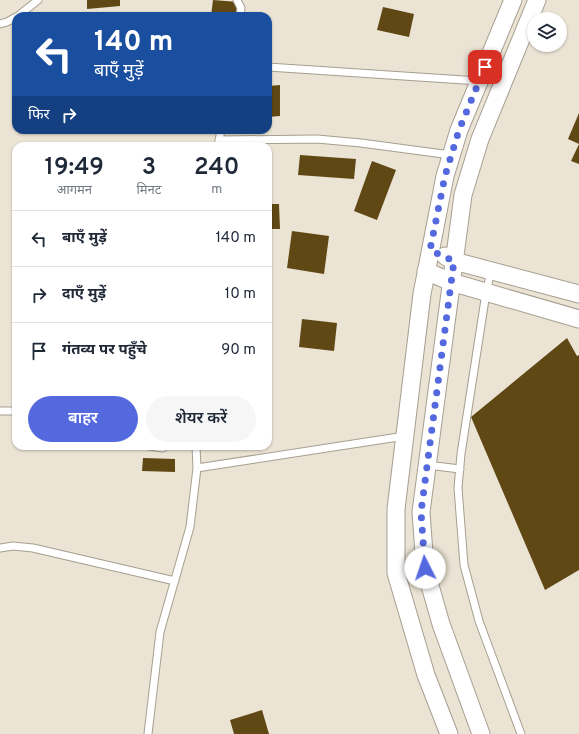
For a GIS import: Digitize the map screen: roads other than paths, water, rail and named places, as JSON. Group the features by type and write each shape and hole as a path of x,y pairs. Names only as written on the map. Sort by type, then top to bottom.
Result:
{"street":[{"path":"449,734 426,675 396,573 396,509 426,271 445,176 451,155 513,0"},
{"path":"481,734 440,624 425,568 421,512 463,195 480,139 537,0"},
{"path":"430,250 454,261 579,294"},
{"path":"426,271 451,282 579,320"}],"lane":[{"path":"22,12 38,0"},
{"path":"237,0 241,8 240,12"},
{"path":"0,24 12,19"},
{"path":"272,67 480,81"},
{"path":"244,142 317,139 361,143 451,155"},
{"path":"491,270 486,293 458,488 464,564 479,621 522,734"},
{"path":"0,411 12,411"},
{"path":"197,468 405,436"},
{"path":"148,734 160,632 191,522 197,468 196,450"},
{"path":"427,466 460,469"},
{"path":"0,548 13,546 34,548 175,581"}]}
